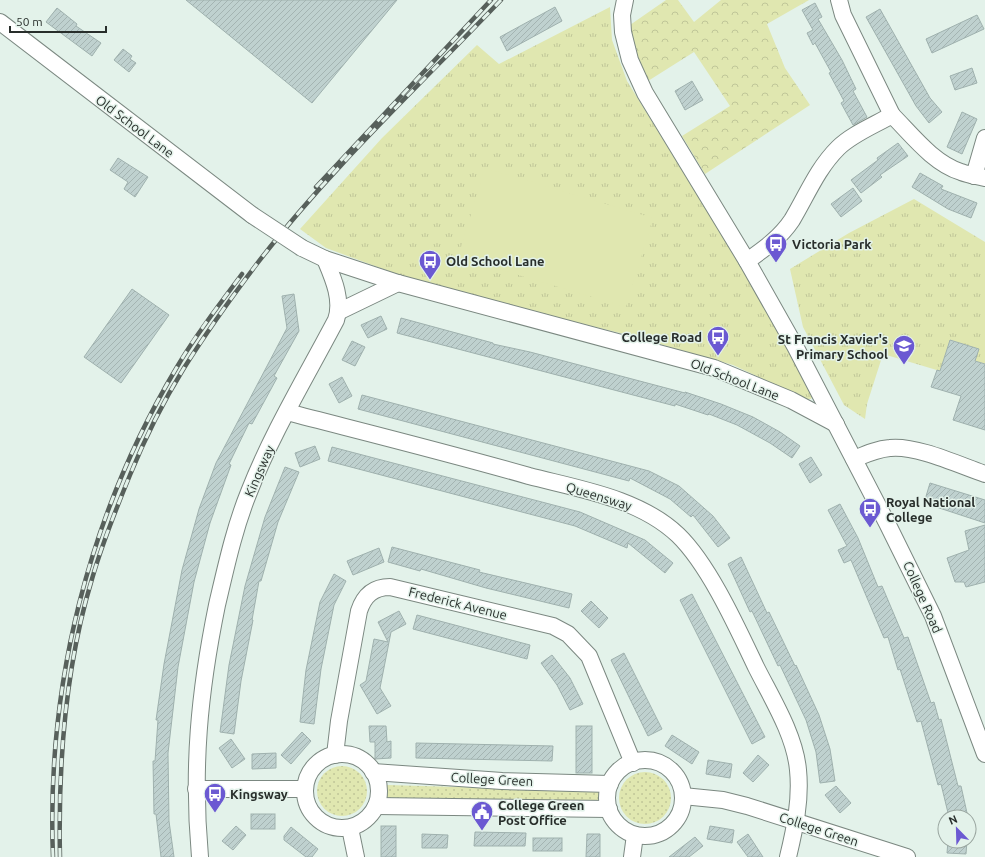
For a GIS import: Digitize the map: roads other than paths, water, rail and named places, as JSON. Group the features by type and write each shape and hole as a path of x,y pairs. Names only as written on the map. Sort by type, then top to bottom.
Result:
{"street":[{"name":"College Road","path":"626,0 622,15 623,32 630,60 645,93 747,262 836,424 933,616 985,754"},
{"path":"840,0 843,14 892,115 918,142 943,164 960,172 980,177 985,138"},
{"name":"Old School Lane","path":"0,22 252,215 302,248 325,259 398,283 714,368 778,395 836,424"},
{"path":"747,262 771,245 782,234 792,220 817,173 839,147 892,115"},
{"path":"325,259 335,286 340,311 398,283"},
{"name":"Kingsway","path":"200,857 196,760 202,691 225,568 236,526 249,491 287,412 340,311"},
{"name":"Queensway","path":"287,412 451,454 623,502 662,522 677,534 691,550 713,583 744,640 787,730 798,767 799,785 796,822 788,857"},
{"path":"854,459 875,450 901,448 916,450 985,474"},
{"name":"Frederick Avenue","path":"335,755 339,721 359,611 363,600 371,592 381,587 390,586 553,626 568,634 588,656 633,763"},
{"path":"335,755 348,755 365,762 373,772 379,791 376,806 369,816 358,825 350,828 332,827 315,817 308,808 305,789 308,776 315,766 322,760 335,755"},
{"path":"645,760 658,762 671,770 679,781 683,796 682,808 676,821 665,831 645,836 635,835 622,828 613,818 609,809 608,796 610,784 619,771 633,763 645,760"},
{"name":"College Green","path":"373,772 502,781 610,784"},
{"path":"196,789 305,789"},
{"name":"College Green","path":"683,796 723,800 906,857"},
{"path":"376,806 609,809"},
{"path":"350,828 356,857"},
{"path":"632,857 635,835"}],"railway":[{"path":"316,187 491,0"},
{"path":"60,857 60,787 62,752 69,682 75,647 92,579 105,540 136,461 155,420 192,355 247,277 284,230 313,196 375,130 501,0"},
{"path":"53,857 53,793 57,729 66,665 79,603 97,541 120,481 146,423 184,355 208,319 242,274"}],"place":[{"name":"Victoria Park","path":"776,264"},
{"name":"Old School Lane","path":"430,280"},
{"name":"College Road","path":"718,356"},
{"name":"St Francis Xavier's Primary School","path":"904,366"},
{"name":"Royal National College","path":"870,528"},
{"name":"Kingsway","path":"215,814"},
{"name":"College Green Post Office","path":"482,832"}]}
